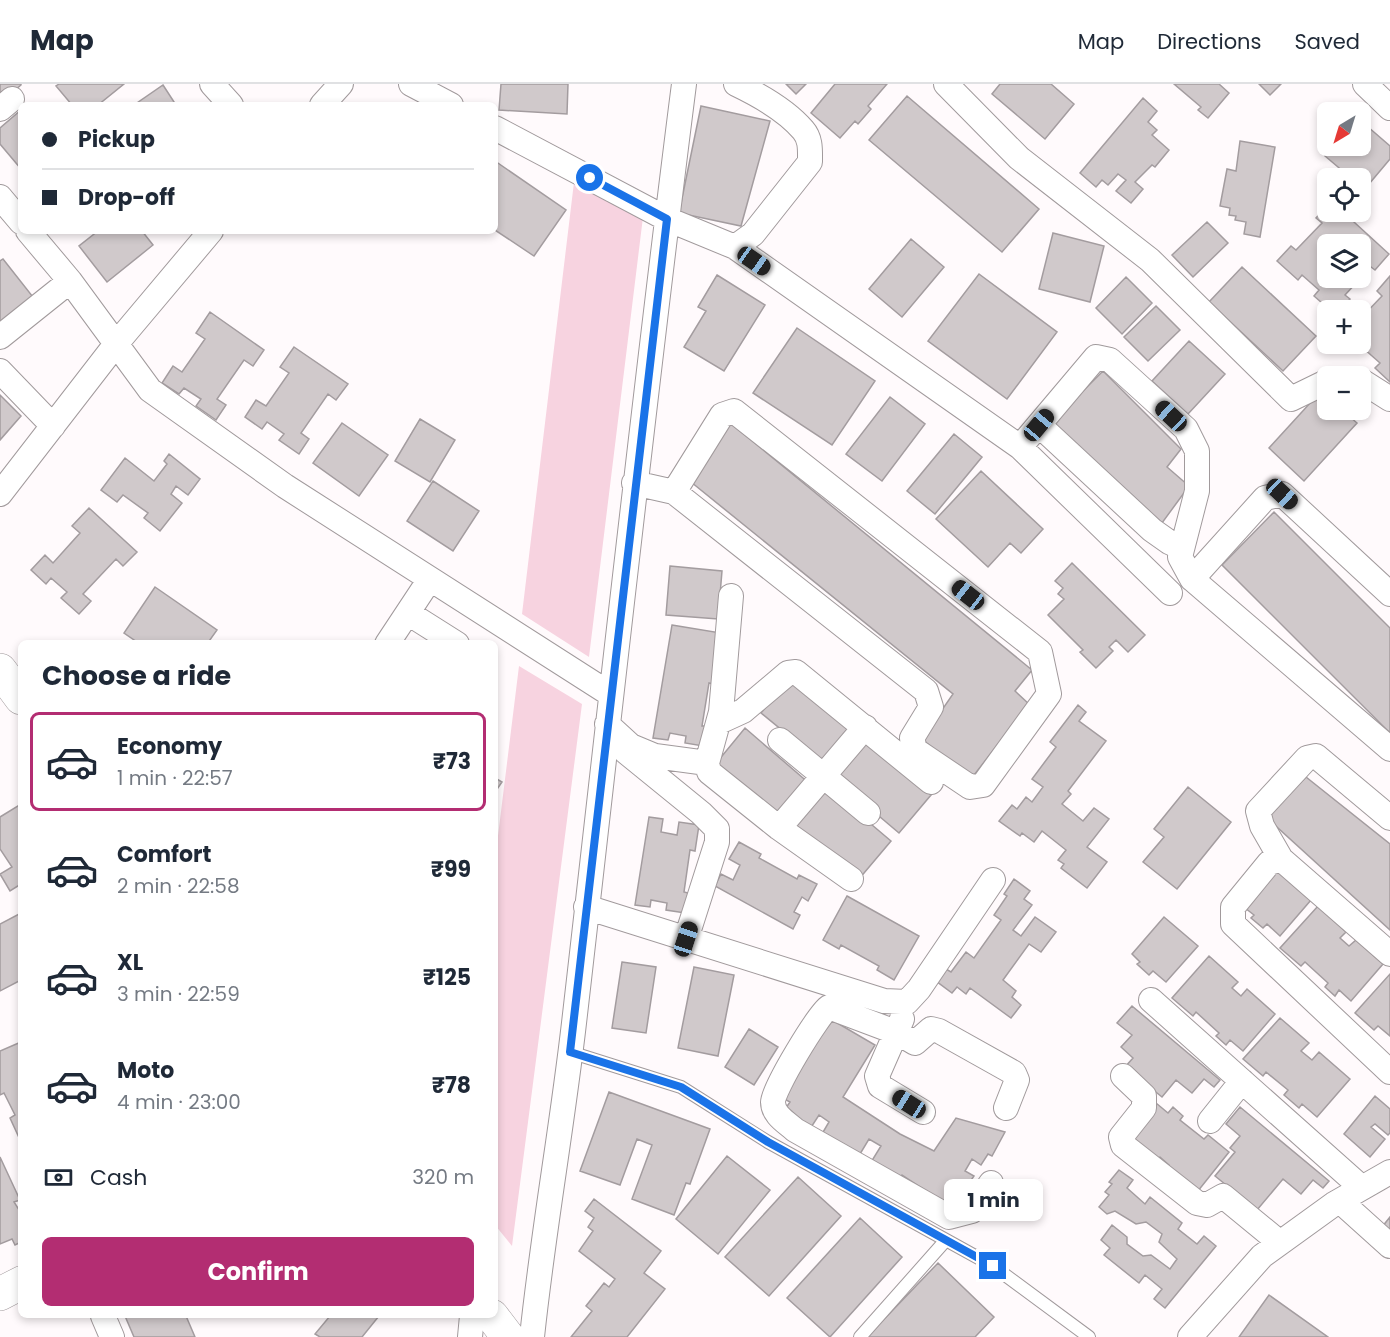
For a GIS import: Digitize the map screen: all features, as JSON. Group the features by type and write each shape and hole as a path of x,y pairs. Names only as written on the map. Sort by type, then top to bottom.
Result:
{"main road":[{"path":"0,670 18,694"},
{"path":"0,1294 18,1285"},
{"path":"494,1318 508,1337"}],"street":[{"path":"212,84 228,102"},
{"path":"325,102 341,84"},
{"path":"411,84 445,102"},
{"path":"532,1337 543,1237 570,1052 634,483 684,84"},
{"path":"735,247 753,234 810,162 811,146 804,130 759,94 736,84"},
{"path":"946,84 1019,158 1149,260 1291,399 1317,386"},
{"path":"1365,84 1390,108"},
{"path":"498,130 667,219 735,247 1020,447 1170,593"},
{"path":"0,197 18,218"},
{"path":"31,234 70,281 150,390 285,486 610,694"},
{"path":"0,494 116,344 208,234"},
{"path":"0,337 70,281"},
{"path":"1020,447 1096,357 1110,360 1186,429 1197,451 1197,491 1180,557 1192,579 1390,749"},
{"path":"0,371 50,430"},
{"path":"1371,387 1390,399"},
{"path":"0,389 50,430"},
{"path":"634,483 675,492 926,691 931,706 912,738 915,750 970,787 983,785 1049,694 1040,652 734,411 722,415 675,492"},
{"path":"1039,425 1152,530 1182,548"},
{"path":"1192,579 1265,498 1282,494 1390,594"},
{"path":"390,640 430,579"},
{"path":"731,596 719,722 707,763 709,772 779,828 851,879"},
{"path":"408,613 451,640"},
{"path":"719,722 742,711 788,673 796,672 931,782"},
{"path":"779,828 865,727"},
{"path":"606,730 630,746 655,756 707,763"},
{"path":"606,730 717,829 717,842 686,939"},
{"path":"780,740 867,813"},
{"path":"1388,950 1281,859 1262,826 1258,811 1307,758 1316,756 1390,818"},
{"path":"1281,859 1269,862 1233,907 1233,924 1390,1072"},
{"path":"923,1112 880,1086 877,1076 898,1033 907,1002 919,989 993,880"},
{"path":"586,907 884,1001 907,1002"},
{"path":"1151,1000 1362,1188"},
{"path":"992,1183 972,1211 949,1217 795,1130 775,1112 772,1100 823,1011 830,1007 898,1033 915,1043 931,1029 939,1031 1014,1073 1017,1080 1006,1108"},
{"path":"1123,1076 1144,1096 1144,1108 1121,1137 1123,1145 1197,1203 1207,1206 1223,1196 1279,1242"},
{"path":"1210,1121 1242,1081"},
{"path":"1190,1337 1246,1270 1279,1242 1340,1201 1390,1172"},
{"path":"1340,1201 1390,1246"},
{"path":"104,1318 112,1337"},
{"path":"470,1337 472,1318"}],"lane":[{"path":"570,1052 681,1087 768,1142 993,1266 1089,1337"},
{"path":"860,1337 946,1240"}],"shaded area":[{"path":"575,174 643,217 589,657 522,614"},
{"path":"519,666 582,704 512,1246 498,1229 498,836"}],"building":[{"path":"0,84 21,84 21,85 0,103"},
{"path":"59,84 124,84 102,102 69,102 56,86"},
{"path":"501,84 568,84 567,114 499,110"},
{"path":"786,84 806,84 796,94"},
{"path":"835,84 887,84 868,106 871,109 858,124 855,121 840,138 811,113"},
{"path":"1000,84 1051,84 1074,104 1045,139 992,94"},
{"path":"1174,84 1219,84 1229,93 1208,118 1198,110 1201,107"},
{"path":"1259,84 1281,84 1270,95"},
{"path":"163,85 174,102 138,102"},
{"path":"907,96 1039,209 1002,252 869,140"},
{"path":"1143,98 1157,111 1148,122 1157,130 1152,135 1169,150 1155,167 1152,165 1135,182 1143,189 1131,203 1116,191 1126,180 1118,174 1108,185 1102,180 1096,187 1080,173"},
{"path":"701,106 770,121 741,226 679,213"},
{"path":"18,113 18,165 0,144 0,128"},
{"path":"1371,130 1390,146 1390,159 1371,182 1371,168 1339,168 1325,156 1371,156"},
{"path":"1240,141 1275,147 1260,237 1244,234 1246,222 1235,220 1236,216 1229,215 1230,208 1220,206 1227,169 1236,171"},
{"path":"498,163 566,210 534,256 498,232"},
{"path":"1207,222 1228,243 1193,277 1172,255"},
{"path":"1354,222 1367,234 1317,234 1317,288 1352,288 1345,295 1349,300 1319,300 1314,296 1319,290 1302,275 1298,280 1277,261 1291,246 1296,250 1322,223"},
{"path":"1053,233 1104,246 1090,302 1039,289"},
{"path":"94,234 144,234 153,245 107,282 79,246"},
{"path":"1371,238 1389,254 1375,270 1371,267"},
{"path":"911,239 944,267 902,317 869,289"},
{"path":"3,259 33,297 0,322 0,261"},
{"path":"1242,267 1316,336 1283,371 1209,302"},
{"path":"979,274 1057,332 1007,399 928,341"},
{"path":"717,275 765,305 724,371 684,347 706,311 698,307"},
{"path":"1390,276 1390,382 1375,368 1380,363 1370,354 1371,308 1382,296 1377,291"},
{"path":"1126,277 1152,303 1122,334 1096,308"},
{"path":"1156,306 1180,330 1148,361 1124,337"},
{"path":"210,312 264,350 253,366 244,360 217,399 226,405 216,420 196,406 201,399 184,388 179,394 162,383 173,366 182,372 205,339 196,333"},
{"path":"797,328 875,381 832,445 753,393"},
{"path":"1189,341 1225,374 1188,414 1152,381"},
{"path":"294,347 348,384 336,400 328,394 301,433 309,439 299,454 279,440 284,434 267,422 262,429 245,417 256,400 266,406 289,373 280,367"},
{"path":"1103,371 1181,449 1167,467 1189,486 1162,523 1052,422"},
{"path":"0,395 21,416 0,440"},
{"path":"1317,395 1317,420 1354,420 1357,423 1304,481 1269,448"},
{"path":"890,397 925,424 882,481 846,454"},
{"path":"420,419 455,440 430,482 395,461"},
{"path":"729,422 1032,670 1015,691 1029,704 971,779 922,739 953,694 686,478"},
{"path":"342,423 388,455 359,496 313,463"},
{"path":"954,434 982,457 935,514 907,491"},
{"path":"169,454 200,479 188,495 176,486 171,494 182,503 160,531 144,518 148,513 123,495 117,502 101,490 125,458 154,481 167,464 164,461"},
{"path":"981,471 1043,529 1021,553 1010,543 988,567 936,519"},
{"path":"433,481 479,511 453,551 407,521"},
{"path":"89,508 137,552 123,566 116,559 83,594 91,601 79,614 61,598 67,592 51,578 46,584 31,570 45,555 53,563 80,533 72,526"},
{"path":"1274,512 1390,628 1390,733 1222,565"},
{"path":"1072,563 1145,635 1128,652 1116,640 1109,647 1113,651 1096,668 1080,652 1083,650 1048,615 1064,599 1058,594 1063,588 1055,581"},
{"path":"670,566 722,571 718,619 666,615"},
{"path":"155,587 217,630 210,640 134,640 124,633"},
{"path":"672,625 721,633 713,684 709,683 702,726 707,726 703,746 685,743 686,736 670,733 668,740 653,738"},
{"path":"792,675 854,725 822,763 761,713"},
{"path":"1078,705 1086,712 1079,721 1106,741 1068,791 1071,794 1062,804 1083,821 1094,808 1109,819 1087,847 1107,862 1087,888 1061,868 1064,864 1058,860 1066,850 1042,831 1034,842 1022,833 1020,836 999,821 1012,805 1017,809 1026,797 1032,802 1043,787 1032,779 1056,747 1050,742"},
{"path":"745,728 810,784 778,822 713,767"},
{"path":"866,740 931,795 899,833 834,778"},
{"path":"1306,777 1390,844 1390,930 1266,817"},
{"path":"826,786 891,841 859,879 794,824"},
{"path":"1188,787 1231,822 1177,889 1143,862 1164,837 1154,829"},
{"path":"18,806 18,886 10,891 0,874 12,867 0,849 0,817"},
{"path":"649,817 663,819 661,832 677,835 679,822 699,825 695,851 690,850 684,892 688,893 685,913 666,910 667,903 651,900 650,907 635,905"},
{"path":"739,842 761,854 759,858 797,879 799,875 817,884 808,901 802,897 794,912 800,915 793,929 715,886 721,874 733,880 740,865 729,859"},
{"path":"1278,870 1311,900 1280,936 1267,924 1263,928 1251,918 1254,915 1245,908"},
{"path":"1014,879 1030,891 1024,899 1032,905 1013,930 1021,936 1035,917 1056,932 1041,952 1029,944 1003,980 1016,991 1012,997 1021,1005 1011,1018 970,988 966,994 957,987 952,993 936,981 946,969 951,972 966,952 974,958 1001,920 994,915 1007,896 1004,894"},
{"path":"847,896 919,936 894,980 877,970 879,966 841,945 839,949 823,940"},
{"path":"1318,906 1346,932 1340,938 1349,946 1356,940 1383,964 1351,1001 1339,990 1335,996 1325,987 1328,983 1305,962 1301,966 1280,948"},
{"path":"18,915 18,982 0,991 0,924"},
{"path":"1164,917 1198,946 1166,982 1153,971 1149,975 1137,964 1140,962 1132,954"},
{"path":"1209,956 1238,982 1232,988 1241,996 1247,989 1275,1014 1243,1051 1230,1040 1226,1045 1216,1036 1219,1033 1196,1012 1193,1016 1172,998"},
{"path":"622,962 656,967 646,1033 612,1028"},
{"path":"694,967 734,975 718,1056 678,1048"},
{"path":"1390,974 1390,1036 1378,1026 1374,1030 1355,1013"},
{"path":"1132,1006 1220,1080 1214,1087 1204,1079 1192,1093 1176,1080 1162,1097 1125,1067 1133,1058 1121,1047 1132,1035 1117,1023"},
{"path":"827,1017 875,1045 843,1097 900,1134 934,1151 956,1118 1005,1132 992,1156 988,1154 981,1165 972,1159 965,1171 974,1176 949,1212 931,1194 902,1175 896,1185 868,1167 881,1146 869,1139 857,1159 819,1139 829,1122 819,1115 808,1132 781,1115 790,1102 779,1096"},
{"path":"1280,1018 1309,1043 1301,1051 1312,1060 1319,1052 1350,1079 1317,1117 1302,1104 1299,1108 1284,1095 1288,1090 1266,1072 1263,1076 1243,1059"},
{"path":"749,1029 778,1047 754,1085 725,1067"},
{"path":"18,1043 18,1135 10,1118 15,1115 4,1093 0,1095 0,1051"},
{"path":"609,1092 710,1129 690,1184 686,1183 674,1215 632,1199 652,1145 637,1139 620,1185 580,1171"},
{"path":"1375,1096 1390,1109 1390,1133 1388,1135 1375,1124 1371,1127 1385,1139 1370,1157 1344,1134"},
{"path":"1156,1103 1168,1113 1173,1107 1183,1116 1180,1120 1204,1139 1208,1135 1229,1152 1194,1196 1164,1171 1169,1165 1160,1157 1155,1164 1125,1141"},
{"path":"1240,1107 1329,1181 1323,1188 1313,1180 1301,1194 1283,1179 1257,1210 1215,1176 1235,1152 1230,1148 1240,1136 1226,1124"},
{"path":"727,1156 770,1190 718,1254 676,1219"},
{"path":"0,1157 18,1196 18,1201 14,1202 18,1208 18,1244 15,1245 12,1239 0,1244"},
{"path":"1119,1170 1133,1180 1127,1188 1145,1204 1150,1197 1182,1223 1178,1229 1197,1244 1204,1236 1216,1246 1165,1308 1154,1299 1162,1289 1145,1275 1139,1283 1104,1255 1110,1248 1101,1240 1112,1225 1127,1237 1127,1244 1143,1256 1151,1255 1170,1269 1177,1259 1159,1242 1162,1234 1146,1222 1136,1224 1115,1211 1107,1214 1099,1207 1109,1195 1105,1192 1112,1184 1109,1182"},
{"path":"798,1177 841,1216 769,1296 725,1257"},
{"path":"594,1199 661,1251 644,1273 665,1289 627,1337 571,1337 592,1311 586,1306 604,1283 609,1287 615,1279 579,1251 593,1231 588,1227 594,1218 585,1211"},
{"path":"1390,1217 1390,1243 1378,1232"},
{"path":"860,1218 902,1257 830,1337 787,1298"},
{"path":"938,1263 994,1317 975,1337 867,1337"},
{"path":"1269,1295 1328,1337 1239,1337"},
{"path":"126,1318 187,1318 195,1337 134,1337"},
{"path":"328,1318 377,1318 362,1337 320,1337 315,1334"}],"route":[{"path":"590,178 667,219 645,385 570,1052 681,1087 768,1142 993,1266"}]}
